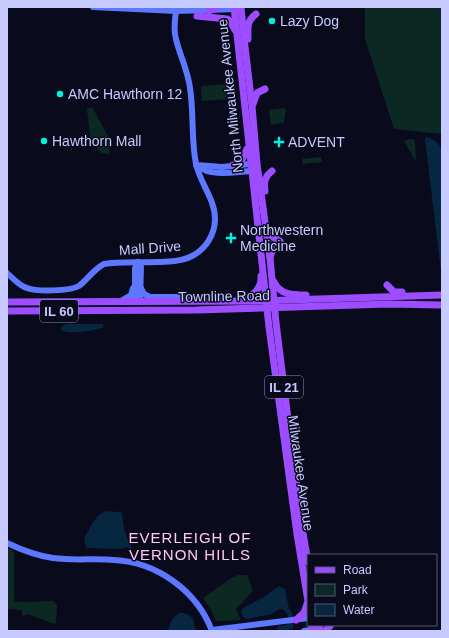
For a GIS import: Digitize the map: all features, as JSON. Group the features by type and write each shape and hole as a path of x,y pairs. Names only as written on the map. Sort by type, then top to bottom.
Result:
{"main road":[{"path":"209,11 218,7"},
{"name":"North Milwaukee Avenue","path":"238,10 238,50 248,141 253,166"},
{"name":"North Milwaukee Avenue","path":"238,10 249,76 252,106 252,182"},
{"path":"245,53 249,44 248,23 256,14"},
{"path":"197,16 227,19 230,21 236,32 238,50"},
{"path":"249,76 258,88 265,89 257,93 252,106"},
{"path":"233,165 241,162 247,151 248,141"},
{"name":"Milwaukee Avenue","path":"253,166 266,227 274,308 307,556"},
{"path":"263,212 266,204 264,183 266,176 272,171"},
{"name":"Milwaukee Avenue","path":"252,182 266,309 296,534 307,595"},
{"path":"266,227 271,236 280,241 274,246 270,258"},
{"path":"240,301 256,292 261,280 258,238"},
{"path":"272,278 278,290 284,293 305,295 368,293 378,296"},
{"path":"387,285 394,292 439,292 442,294"},
{"name":"Townline Road","path":"7,302 240,301 442,294"},
{"name":"Townline Road","path":"7,311 266,309 388,304 442,305"},
{"path":"276,323 283,311 290,308"},
{"path":"295,620 304,613 307,604"}],"street":[{"path":"93,7 176,11 238,10"},
{"path":"176,11 197,16 238,10"},
{"name":"Mall Drive","path":"7,273 20,285 28,289 66,289 79,286 97,268 104,264 181,260 193,256 206,245 212,235 215,217 212,204 196,165 191,90 188,73 175,38 174,25 176,11"},
{"path":"196,165 222,167 233,165 253,166"},
{"path":"196,165 203,170 216,172 253,166"},
{"path":"204,185 207,178 216,172"},
{"path":"138,262 135,268 138,301"},
{"path":"138,262 140,268 141,288 138,301"},
{"path":"121,301 129,297 132,293 133,276 135,273"},
{"path":"141,288 144,294 150,297 186,297 197,301"},
{"path":"7,543 30,552 54,558 78,560 116,560 146,566 167,576 186,591 200,608 212,631 307,618"},
{"path":"304,631 319,628"}],"green space":[{"path":"365,7 442,7 442,134 394,129 365,39"},
{"path":"229,84 231,99 202,101 201,86"},
{"path":"92,107 108,136 110,137 109,154 102,153 87,139 90,137 87,109"},
{"path":"284,108 286,110 284,123 271,125 269,110"},
{"path":"410,139 415,140 416,162 404,141"},
{"path":"321,157 322,162 303,164 302,159"},
{"path":"7,548 14,551 14,601 53,601 57,605 56,623 54,624 28,614 22,616 22,610 7,609"},
{"path":"247,575 253,591 236,609 241,620 216,621 203,598 233,577"}],"water":[{"path":"426,137 436,142 442,151 442,280 425,139"},
{"path":"66,324 102,324 104,327 89,331 76,332 61,330 61,327"},
{"path":"106,511 122,513 124,529 128,540 130,541 132,551 127,547 121,549 86,547 84,538 98,516"},
{"path":"279,586 285,589 289,609 292,615 293,628 286,631 278,631 277,626 287,625 288,616 282,609 279,609 272,614 247,619 244,618 241,612 243,608 264,597"},
{"path":"179,613 185,613 193,618 196,631 168,631 172,621"}],"place":[{"name":"Lazy Dog","path":"272,21"},
{"name":"AMC Hawthorn 12","path":"60,94"},
{"name":"Hawthorn Mall","path":"44,141"},
{"name":"ADVENT","path":"279,142"},
{"name":"Northwestern Medicine","path":"231,238"}],"district":[{"name":"EVERLEIGH OF VERNON HILLS","path":"190,546"}]}
